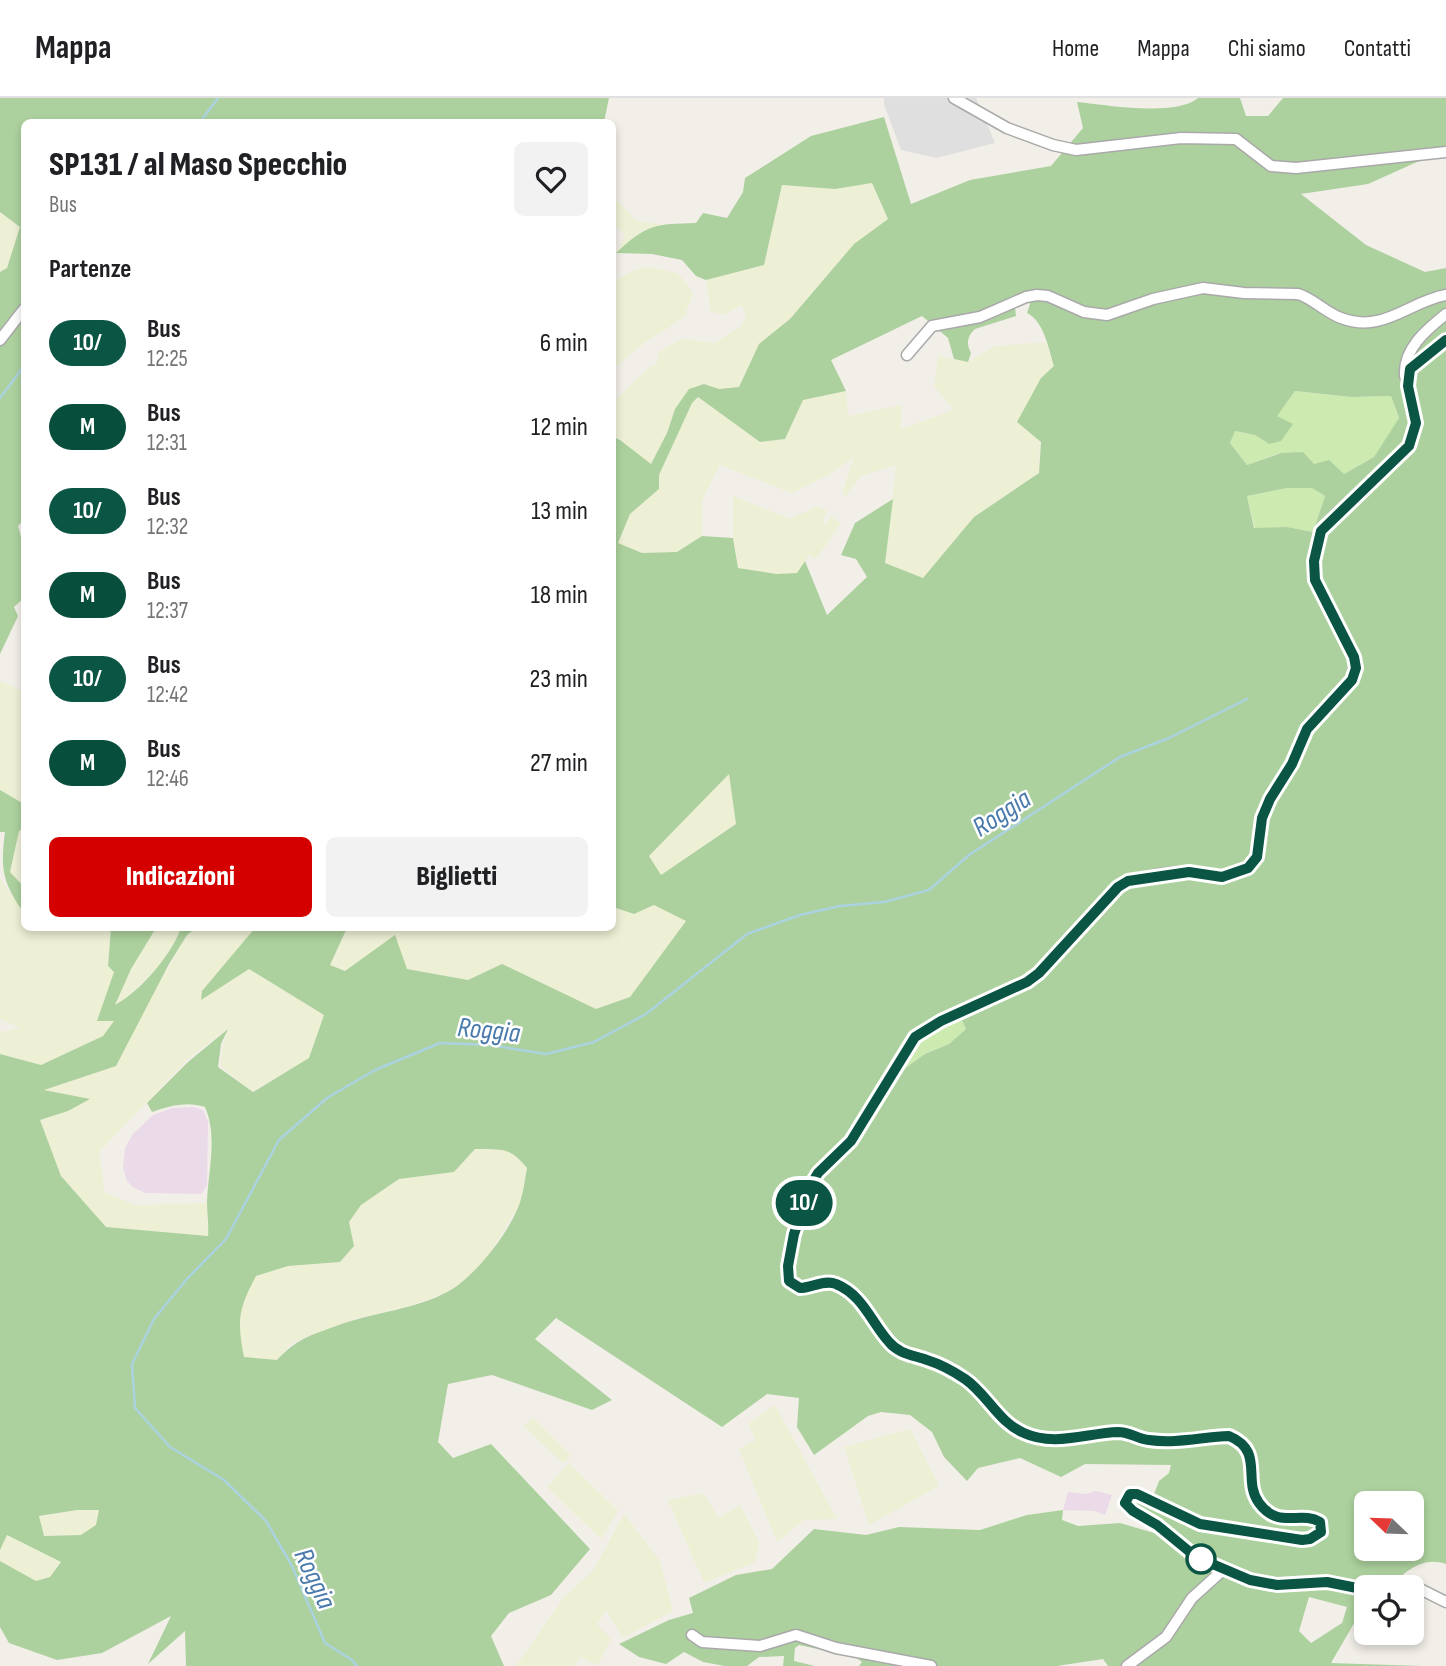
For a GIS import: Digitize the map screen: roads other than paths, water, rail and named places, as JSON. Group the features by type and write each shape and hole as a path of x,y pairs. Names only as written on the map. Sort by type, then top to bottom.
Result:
{"street":[{"path":"954,98 1007,128 1053,145 1076,150 1181,138 1236,139 1271,166 1296,168 1446,152"},
{"path":"907,355 932,326 980,317 1037,295 1048,296 1084,312 1107,315 1153,299 1203,288 1244,293 1298,294 1306,296 1338,317 1354,322 1372,323 1446,295"},
{"path":"0,340 21,313"},
{"path":"1354,1588 1314,1581 1277,1585 1250,1580 1196,1557 1125,1503 1130,1494 1137,1494 1200,1524 1302,1540 1310,1539 1321,1532 1320,1522 1311,1517 1282,1519 1260,1505 1252,1492 1253,1463 1250,1455 1235,1439 1229,1436 1172,1441 1146,1440 1120,1432 1048,1439 1033,1436 1008,1423 968,1381 946,1368 904,1354 890,1343 865,1307 845,1288 832,1282 800,1288 789,1281 788,1266 794,1234 812,1183 818,1173 851,1141 915,1037 965,1009 1027,982 1039,973 1118,887 1128,881 1189,872 1222,877 1248,868 1257,857 1262,818 1270,799 1292,764 1307,729 1345,690 1356,668 1350,647 1315,580 1314,561 1318,538 1334,516 1409,446 1416,423 1405,374 1408,356 1422,336 1446,314"},
{"path":"1408,386 1410,369 1446,340"},
{"path":"1127,1666 1166,1636 1192,1598 1223,1570"},
{"path":"1424,1591 1446,1602"},
{"path":"692,1635 702,1642 760,1646 796,1635 836,1648 931,1666"}],"waterway":[{"path":"202,119 218,98"},
{"path":"0,398 21,370"},
{"name":"Roggia","path":"357,1666 325,1643 292,1566 266,1521 224,1480 170,1447 135,1408 132,1364 154,1319 186,1280 226,1239 279,1140 327,1098 375,1070 440,1043 490,1045 546,1054 594,1042 646,1014 747,934 800,915 840,906 884,902 929,890 969,855 1120,757 1169,738 1247,699"}]}
